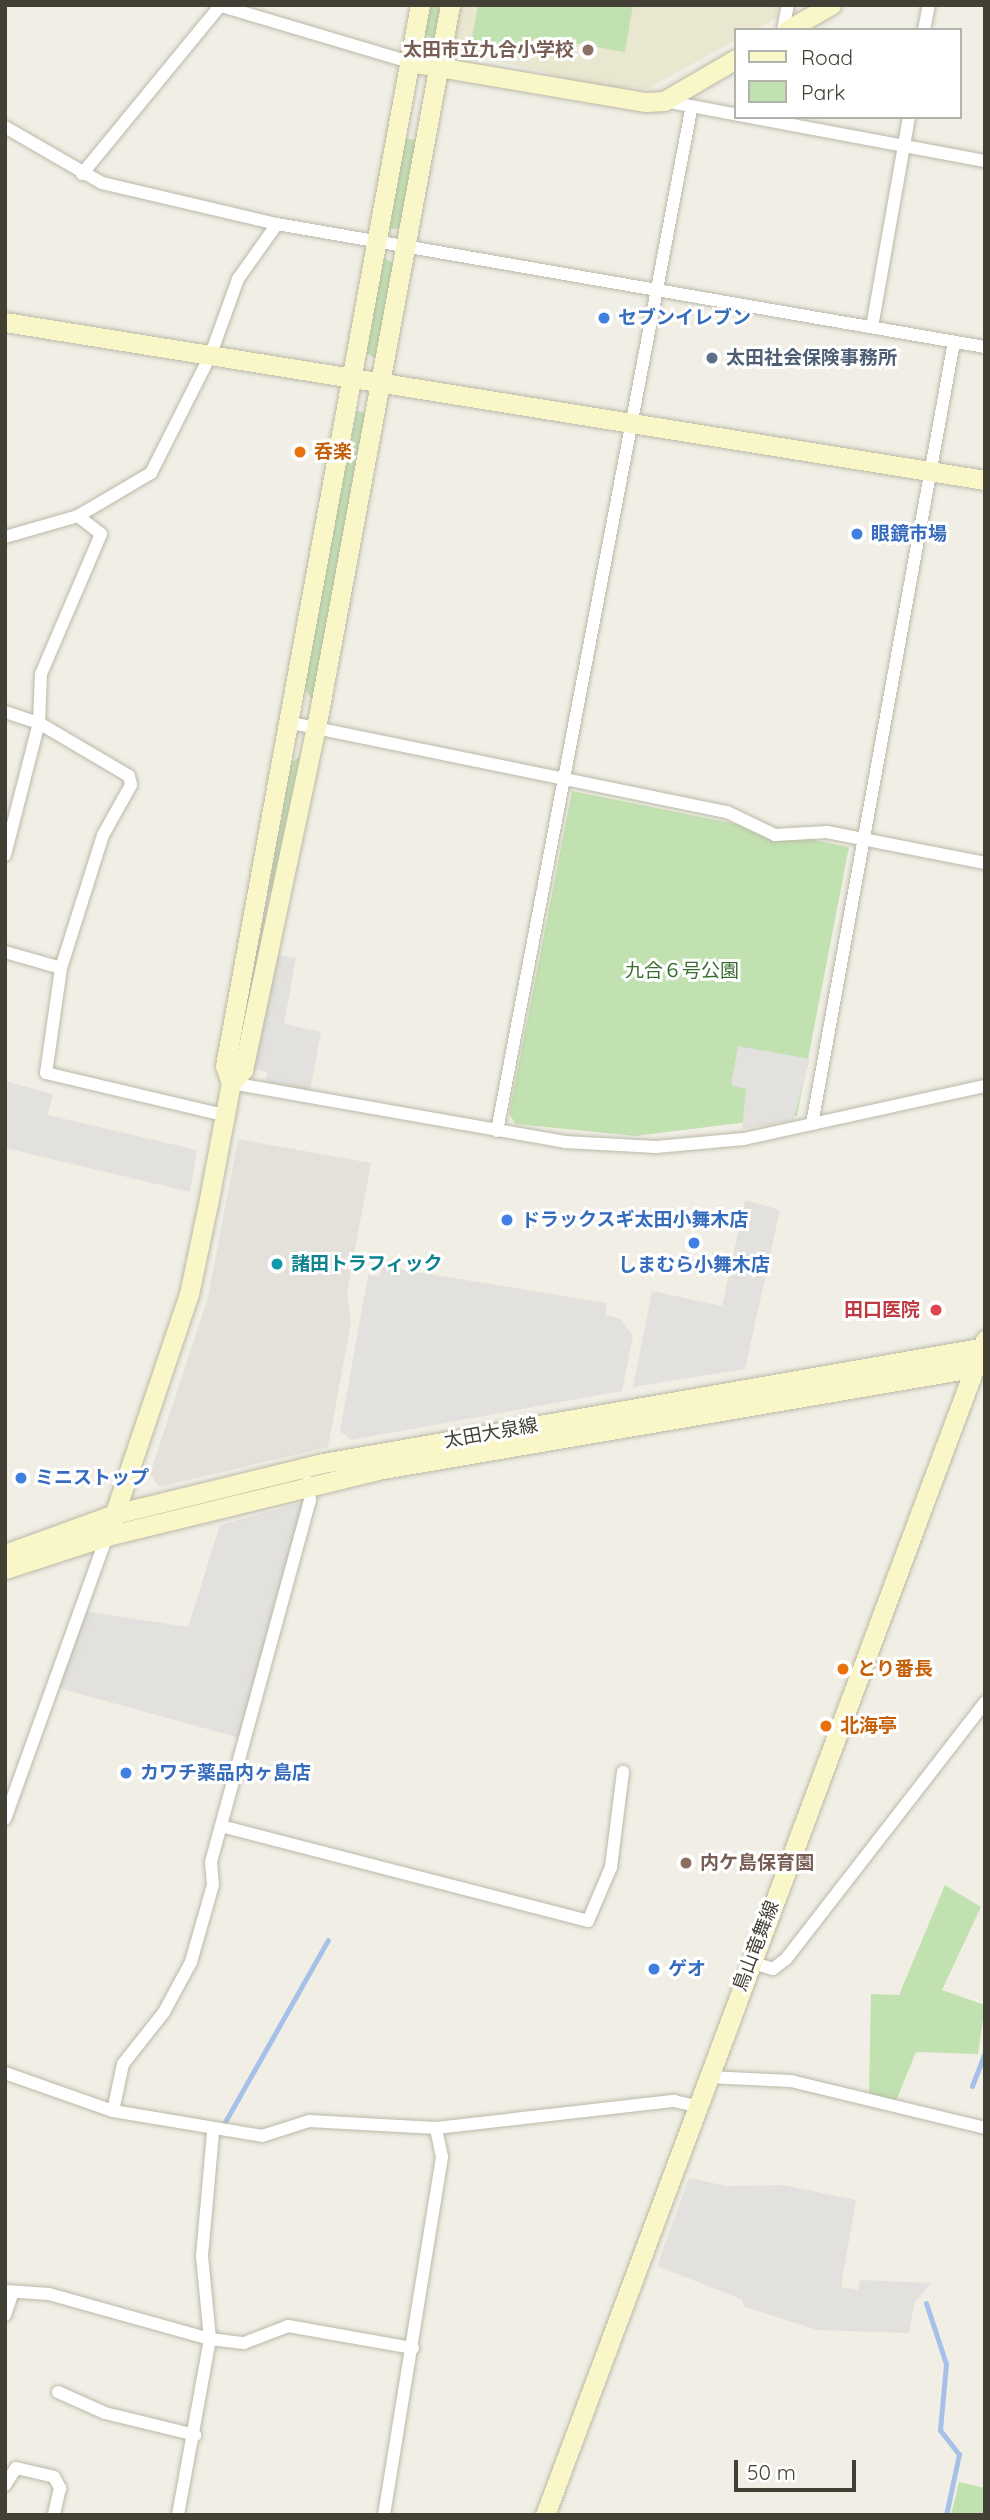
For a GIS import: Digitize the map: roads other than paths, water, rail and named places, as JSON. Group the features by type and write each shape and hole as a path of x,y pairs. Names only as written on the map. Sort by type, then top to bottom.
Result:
{"street":[{"path":"231,1083 225,1066 419,5"},
{"path":"5,1819 115,1514 189,1294 231,1083 243,1070 316,728 450,5"},
{"path":"785,28 788,5"},
{"path":"789,28 831,5"},
{"path":"924,28 929,5"},
{"path":"82,174 220,6 409,62 664,101 691,110 734,117"},
{"path":"664,101 734,60"},
{"path":"497,1131 568,780 691,110"},
{"path":"743,119 985,161"},
{"path":"872,327 909,119"},
{"path":"5,127 82,174 277,224 985,347"},
{"path":"5,537 78,516 151,473 211,354 238,279 277,224"},
{"path":"5,322 211,354 380,386 985,480"},
{"path":"812,1124 861,839 933,470 954,342"},
{"path":"5,855 39,723 41,674 101,534 78,516"},
{"path":"5,712 39,723 129,776 131,785 103,835 61,968 46,1073 224,1115"},
{"path":"287,722 727,812 775,835 827,832 985,863"},
{"path":"5,952 61,968"},
{"path":"231,1083 565,1142 704,1146 985,1086"},
{"name":"太田大泉線","path":"5,1554 115,1514 982,1354"},
{"name":"鳥山竜舞線","path":"545,2515 749,1962 982,1354"},
{"path":"113,2110 123,2064 164,2012 191,1962 221,1826 307,1477"},
{"name":"太田大泉線","path":"5,1569 307,1477"},
{"path":"749,1962 773,1969 786,1959 985,1702"},
{"path":"221,1826 588,1921 611,1867 624,1772"},
{"path":"5,2073 113,2110 213,2132 262,2136 309,2121 436,2128 674,2101 696,2106"},
{"path":"708,2077 791,2081 985,2128"},
{"path":"384,2515 442,2157 436,2128"},
{"path":"178,2515 195,2435 210,2339 202,2256 213,2132"},
{"path":"5,2315 9,2291 49,2294 210,2339 244,2343 288,2326 413,2348"},
{"path":"58,2392 105,2413 195,2435"},
{"path":"5,2485 16,2468 54,2477 60,2488 54,2515"}],"waterway":[{"path":"221,2129 328,1940"},
{"path":"972,2086 985,2052"},
{"path":"926,2303 946,2364 940,2430 959,2454 946,2515"}],"place":[{"name":"太田市立九合小学校","path":"588,50"},
{"name":"セブンイレブン","path":"604,318"},
{"name":"太田社会保険事務所","path":"712,358"},
{"name":"呑楽","path":"300,452"},
{"name":"眼鏡市場","path":"857,534"},
{"name":"ドラックスギ太田小舞木店","path":"507,1220"},
{"name":"しまむら小舞木店","path":"694,1243"},
{"name":"諸田トラフィック","path":"277,1264"},
{"name":"田口医院","path":"936,1310"},
{"name":"ミニストップ","path":"21,1478"},
{"name":"とり番長","path":"843,1669"},
{"name":"北海亭","path":"826,1726"},
{"name":"カワチ薬品内ヶ島店","path":"126,1773"},
{"name":"内ケ島保育園","path":"686,1863"},
{"name":"ゲオ","path":"654,1969"}],"park label":[{"name":"九合６号公園","path":"682,971"}]}
